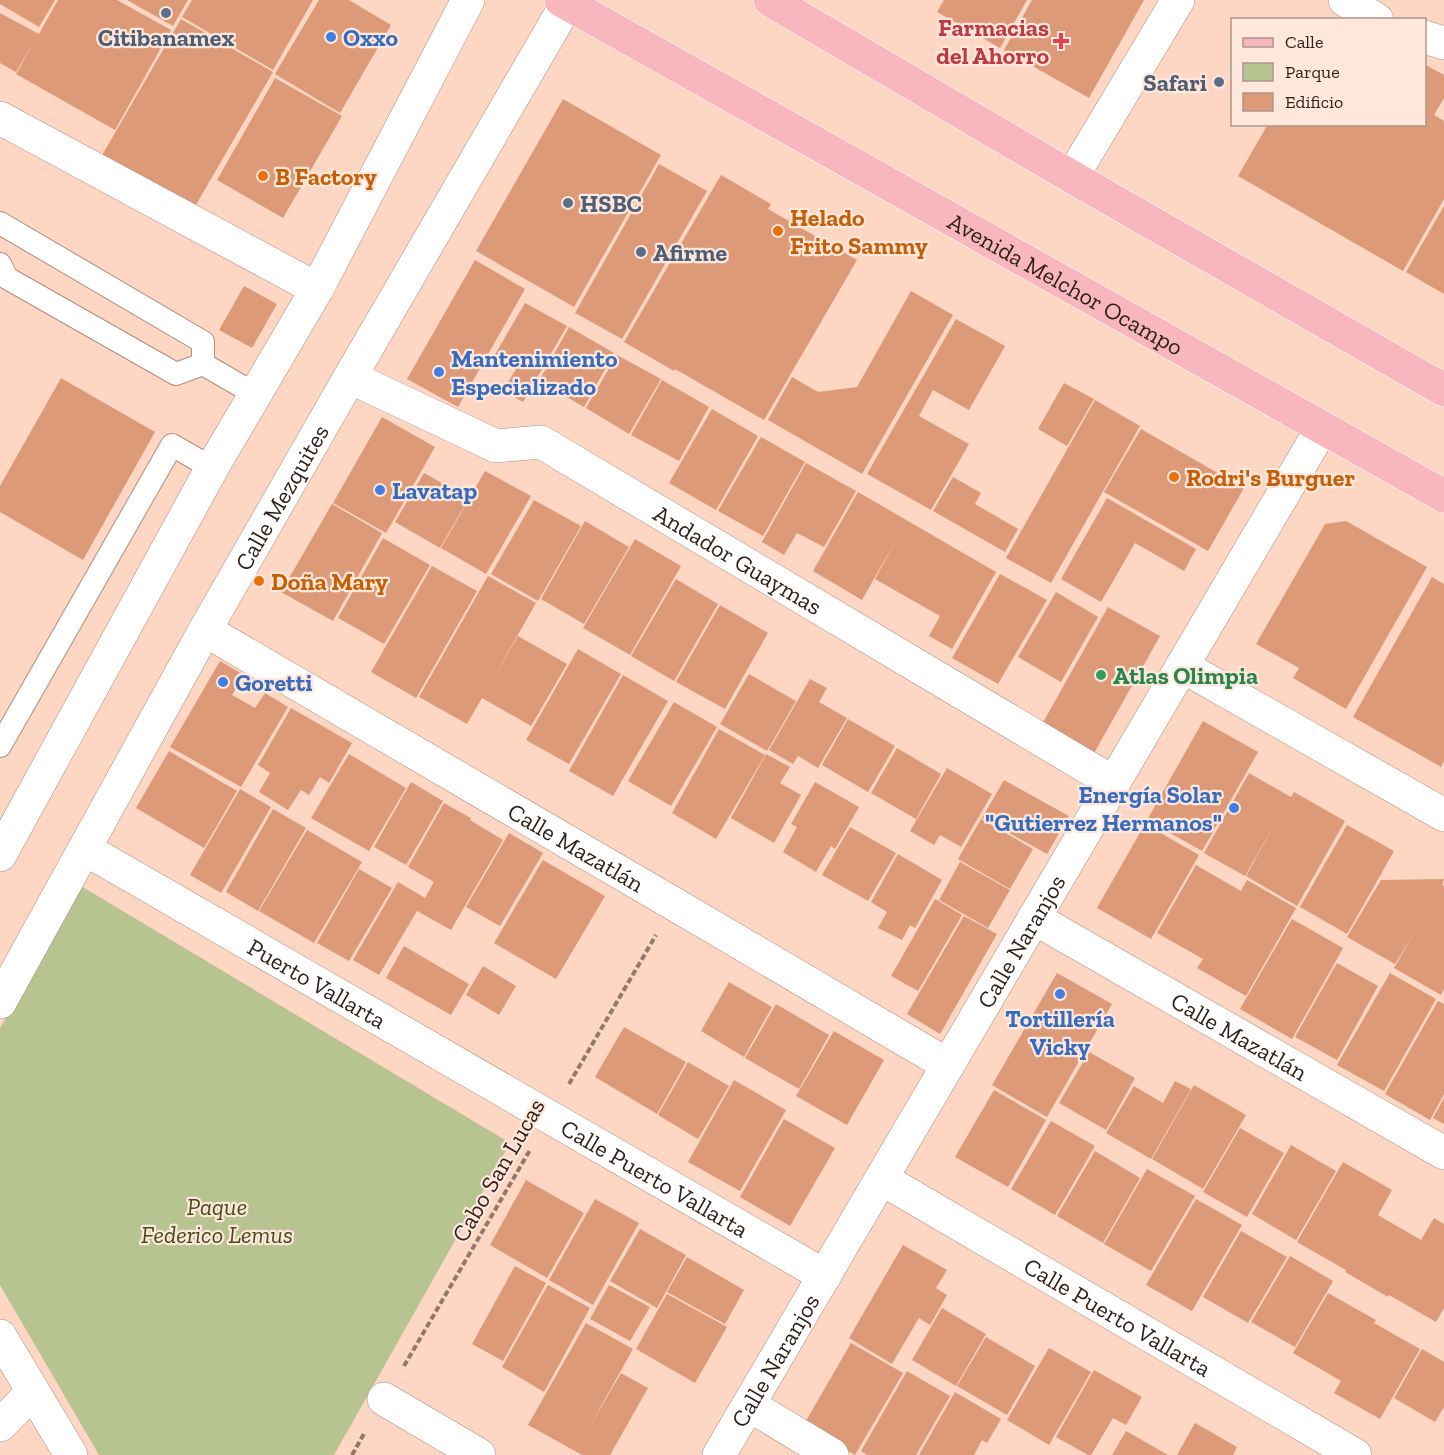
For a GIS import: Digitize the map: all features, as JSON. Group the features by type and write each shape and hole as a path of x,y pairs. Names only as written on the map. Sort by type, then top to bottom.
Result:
{"main road":[{"path":"770,0 1072,177 1444,390"},
{"name":"Avenida Melchor Ocampo","path":"566,1 1444,496"}],"street":[{"path":"0,855 212,468 316,289 468,0"},
{"path":"1072,177 1178,0"},
{"path":"1345,0 1374,18"},
{"name":"Calle Mezquites","path":"0,1001 205,630 566,1"},
{"path":"1426,37 1444,43"},
{"path":"0,118 316,289"},
{"name":"Andador Guaymas","path":"350,377 496,446 540,442 1114,783"},
{"name":"Calle Naranjos","path":"719,1455 1322,428"},
{"name":"Calle Mazatlán","path":"205,630 948,1065"},
{"path":"1182,666 1444,815"},
{"name":"Puerto Vallarta","path":"85,849 549,1117"},
{"name":"Calle Mazatlán","path":"1035,918 1444,1153"},
{"name":"Calle Puerto Vallarta","path":"549,1117 825,1276"},
{"name":"Calle Puerto Vallarta","path":"882,1179 1355,1455"},
{"path":"3,1348 72,1455"},
{"path":"0,1425 33,1392"},
{"path":"384,1399 479,1455"},
{"path":"749,1405 832,1455"}],"lane":[{"path":"0,224 203,342 203,364"},
{"path":"0,264 7,278 176,374 203,364"},
{"path":"203,364 255,394"},
{"path":"0,746 172,445 212,468"}],"path":[{"name":"Cabo San Lucas","path":"352,1455 674,904"}],"green space":[{"name":"Paque Federico Lemus","path":"81,886 510,1143 334,1455 99,1455 0,1285 0,1028"}],"building":[{"path":"0,0 55,0 39,27 0,4"},
{"path":"58,0 117,0 171,30 115,130 16,74 36,39 16,72 0,63 0,13 39,34"},
{"name":"Citibanamex","path":"127,0 188,0 173,26"},
{"path":"192,0 313,0 273,70 182,17"},
{"path":"319,0 349,0 391,25 340,113 275,74"},
{"path":"944,0 1027,0 1000,48 937,12"},
{"path":"1032,0 1144,0 1089,98 1004,50"},
{"path":"181,19 273,72 193,210 101,157"},
{"path":"1426,65 1444,75 1444,98 1434,115 1444,121 1444,199 1403,271 1238,176 1267,126 1426,126"},
{"path":"275,78 342,116 283,218 217,180"},
{"name":"HSBC","path":"563,99 661,155 574,307 476,251"},
{"name":"Afirme","path":"659,164 707,191 622,339 575,313"},
{"path":"721,175 771,204 768,209 857,260 764,420 624,342"},
{"path":"1444,206 1444,294 1406,272"},
{"path":"475,260 525,289 458,407 407,379"},
{"path":"244,286 277,304 252,348 219,330"},
{"path":"911,291 953,315 862,474 768,420 792,377 818,392 857,387"},
{"path":"525,303 567,326 523,402 503,391 516,369 494,356"},
{"path":"956,319 1005,346 969,410 933,390 919,416 969,444 931,510 867,474"},
{"path":"569,327 614,353 584,407 539,381"},
{"path":"617,355 661,379 629,434 586,408"},
{"path":"61,378 155,432 83,560 0,512 0,486"},
{"path":"662,380 709,407 679,461 631,435"},
{"path":"1064,383 1094,399 1067,446 1038,429"},
{"path":"1095,400 1140,426 1051,583 1006,558"},
{"path":"712,409 758,436 716,510 669,483"},
{"path":"382,417 435,447 386,533 333,503"},
{"path":"1141,429 1244,488 1208,551 1104,492"},
{"path":"761,437 805,462 763,536 718,511"},
{"path":"806,463 856,491 824,547 797,533 784,555 762,542"},
{"path":"485,471 531,496 486,574 441,548"},
{"path":"424,473 469,498 440,548 395,522"},
{"path":"953,477 981,493 975,504 1018,529 1005,552 933,511"},
{"path":"858,492 996,572 952,649 929,636 940,616 875,579 897,538 862,600 813,571"},
{"path":"1107,498 1196,549 1184,571 1135,543 1101,602 1061,579"},
{"path":"534,500 581,526 538,601 491,574"},
{"path":"332,504 382,533 333,621 281,592"},
{"path":"585,521 629,547 584,624 541,599"},
{"path":"1346,521 1427,567 1346,709 1293,678 1299,668 1256,644 1325,524"},
{"path":"383,538 430,565 384,644 338,618"},
{"path":"635,539 681,566 630,655 583,628"},
{"path":"432,566 477,591 416,698 371,672"},
{"path":"1000,574 1047,600 998,684 952,658"},
{"path":"488,576 536,603 491,682 518,636 567,664 531,726 482,698 467,724 419,697"},
{"path":"1432,577 1444,584 1444,761 1441,767 1353,717"},
{"path":"676,579 718,604 674,681 631,656"},
{"path":"1056,592 1098,617 1061,682 1018,657"},
{"path":"720,605 768,633 725,709 676,682"},
{"path":"1108,607 1160,636 1093,755 1041,726"},
{"path":"578,649 621,674 569,764 526,740"},
{"path":"220,661 244,675 232,695 255,708 265,693 288,707 241,787 170,747"},
{"path":"749,674 796,701 767,751 720,724"},
{"path":"623,675 668,701 613,796 569,771"},
{"path":"810,679 827,688 819,702 847,718 818,768 798,756 793,764 769,750"},
{"path":"674,702 717,727 671,806 628,781"},
{"path":"291,708 352,743 329,783 320,777 309,795 301,790 288,810 259,792 270,773 258,765"},
{"path":"848,719 895,746 868,792 822,765"},
{"path":"1203,721 1258,752 1202,851 1147,820"},
{"path":"719,729 765,755 716,839 672,813"},
{"path":"897,748 941,774 916,819 871,793"},
{"path":"169,751 237,791 204,848 136,808"},
{"path":"349,754 406,788 369,851 311,818"},
{"path":"766,754 790,767 780,783 801,795 774,843 731,818"},
{"path":"947,768 992,794 961,847 940,835 934,845 910,831"},
{"path":"1249,773 1291,797 1294,792 1345,821 1297,906 1246,876 1277,819 1245,876 1204,853"},
{"path":"1004,780 1069,816 1047,854 982,818"},
{"path":"411,782 443,801 406,865 374,847"},
{"path":"815,782 859,807 835,849 831,846 816,872 783,852 797,827 791,824"},
{"path":"240,789 271,807 221,893 190,875"},
{"path":"444,803 503,840 451,930 417,911 379,975 353,960 398,882 425,898 434,882 408,867"},
{"path":"273,809 306,828 258,911 226,892"},
{"path":"981,819 1033,849 1010,889 958,859"},
{"path":"1145,824 1199,855 1151,939 1097,908"},
{"path":"1347,825 1394,851 1347,934 1300,907"},
{"path":"850,827 896,853 868,901 822,875"},
{"path":"307,830 362,862 314,943 259,911"},
{"path":"509,833 543,853 500,926 466,907"},
{"path":"898,854 942,880 915,928 910,925 902,940 878,928 887,912 871,902"},
{"path":"543,860 605,896 556,979 494,943"},
{"path":"960,862 1010,890 988,928 939,900"},
{"path":"1196,865 1241,891 1247,880 1296,908 1246,996 1197,968 1203,959 1157,933"},
{"path":"359,869 392,888 349,961 317,943"},
{"path":"1444,879 1442,885 1444,886 1444,989 1441,995 1394,968 1414,933 1395,964 1347,937 1381,880"},
{"path":"935,899 962,915 918,991 891,976"},
{"path":"964,916 997,934 940,1034 907,1014"},
{"path":"1292,919 1343,948 1292,1039 1240,1009"},
{"path":"404,946 469,984 451,1015 386,978"},
{"path":"1337,963 1378,986 1337,1060 1295,1037"},
{"path":"483,966 516,986 499,1015 466,995"},
{"path":"1057,973 1112,1004 1047,1117 992,1085"},
{"path":"1390,973 1436,999 1384,1091 1337,1065"},
{"path":"729,982 772,1007 744,1057 701,1031"},
{"path":"1438,1001 1444,1004 1444,1094 1430,1120 1385,1094"},
{"path":"776,1004 829,1035 799,1089 745,1058"},
{"path":"624,1027 686,1062 657,1114 595,1077"},
{"path":"834,1031 884,1060 847,1125 796,1096"},
{"path":"1089,1052 1135,1078 1106,1130 1059,1103"},
{"path":"688,1062 729,1086 698,1139 658,1115"},
{"path":"734,1080 786,1110 740,1191 688,1162"},
{"path":"1175,1081 1191,1089 1151,1159 1106,1133 1134,1086 1163,1103"},
{"path":"1194,1085 1246,1115 1203,1189 1152,1159"},
{"path":"994,1090 1046,1120 1008,1187 955,1157"},
{"path":"1444,1098 1444,1124 1433,1118"},
{"path":"784,1119 835,1148 790,1226 740,1197"},
{"path":"1051,1121 1095,1146 1055,1215 1011,1189"},
{"path":"1240,1128 1284,1153 1247,1217 1203,1192"},
{"path":"1291,1145 1336,1171 1296,1240 1252,1214"},
{"path":"1095,1151 1140,1178 1103,1243 1057,1216"},
{"path":"1343,1162 1392,1190 1378,1215 1421,1240 1434,1218 1444,1224 1444,1308 1436,1322 1389,1295 1388,1297 1297,1242"},
{"path":"1147,1169 1195,1196 1151,1271 1104,1244"},
{"path":"526,1180 584,1213 547,1278 490,1245"},
{"path":"595,1199 639,1223 593,1305 549,1280"},
{"path":"1196,1199 1242,1225 1192,1311 1146,1285"},
{"path":"640,1229 686,1255 657,1308 610,1281"},
{"path":"1241,1231 1287,1257 1248,1323 1203,1297"},
{"path":"903,1245 947,1270 936,1288 947,1295 930,1325 919,1318 892,1364 849,1338"},
{"path":"1290,1256 1333,1281 1295,1347 1251,1322"},
{"path":"687,1257 744,1290 725,1324 667,1292"},
{"path":"515,1266 546,1283 503,1361 472,1344"},
{"path":"548,1285 590,1308 544,1392 502,1367"},
{"path":"609,1285 650,1307 630,1341 590,1319"},
{"path":"1328,1293 1376,1320 1374,1323 1420,1349 1380,1419 1334,1393 1341,1381 1293,1353"},
{"path":"667,1294 727,1327 695,1383 636,1349"},
{"path":"942,1308 986,1334 956,1386 912,1360"},
{"path":"586,1323 633,1349 586,1433 621,1373 648,1388 610,1455 582,1455 528,1425"},
{"path":"986,1337 1035,1366 1007,1415 957,1386"},
{"path":"851,1343 903,1373 855,1455 803,1426"},
{"path":"1049,1348 1091,1372 1049,1445 1007,1420"},
{"path":"1422,1349 1444,1362 1444,1407 1435,1422 1394,1398"},
{"path":"1094,1370 1142,1397 1126,1425 1113,1418 1091,1455 1088,1455 1056,1437"},
{"path":"907,1371 950,1396 916,1455 867,1455 861,1451"},
{"path":"955,1392 1001,1419 987,1443 982,1440 974,1455 919,1455"},
{"path":"1195,1423 1237,1447 1233,1455 1177,1455"},
{"path":"1126,1431 1168,1455 1112,1455"}],"place":[{"name":"Citibanamex","path":"166,13"},
{"name":"Oxxo","path":"331,37"},
{"name":"Farmacias del Ahorro","path":"1061,41"},
{"name":"Safari","path":"1219,82"},
{"name":"B Factory","path":"263,176"},
{"name":"HSBC","path":"568,203"},
{"name":"Helado Frito Sammy","path":"778,231"},
{"name":"Afirme","path":"641,252"},
{"name":"Mantenimiento Especializado","path":"439,372"},
{"name":"Rodri's Burguer","path":"1174,477"},
{"name":"Lavatap","path":"380,490"},
{"name":"Doña Mary","path":"259,581"},
{"name":"Atlas Olimpia","path":"1101,675"},
{"name":"Goretti","path":"223,682"},
{"name":"Energía Solar \"Gutierrez Hermanos\"","path":"1234,808"},
{"name":"Tortillería Vicky","path":"1060,994"}]}
